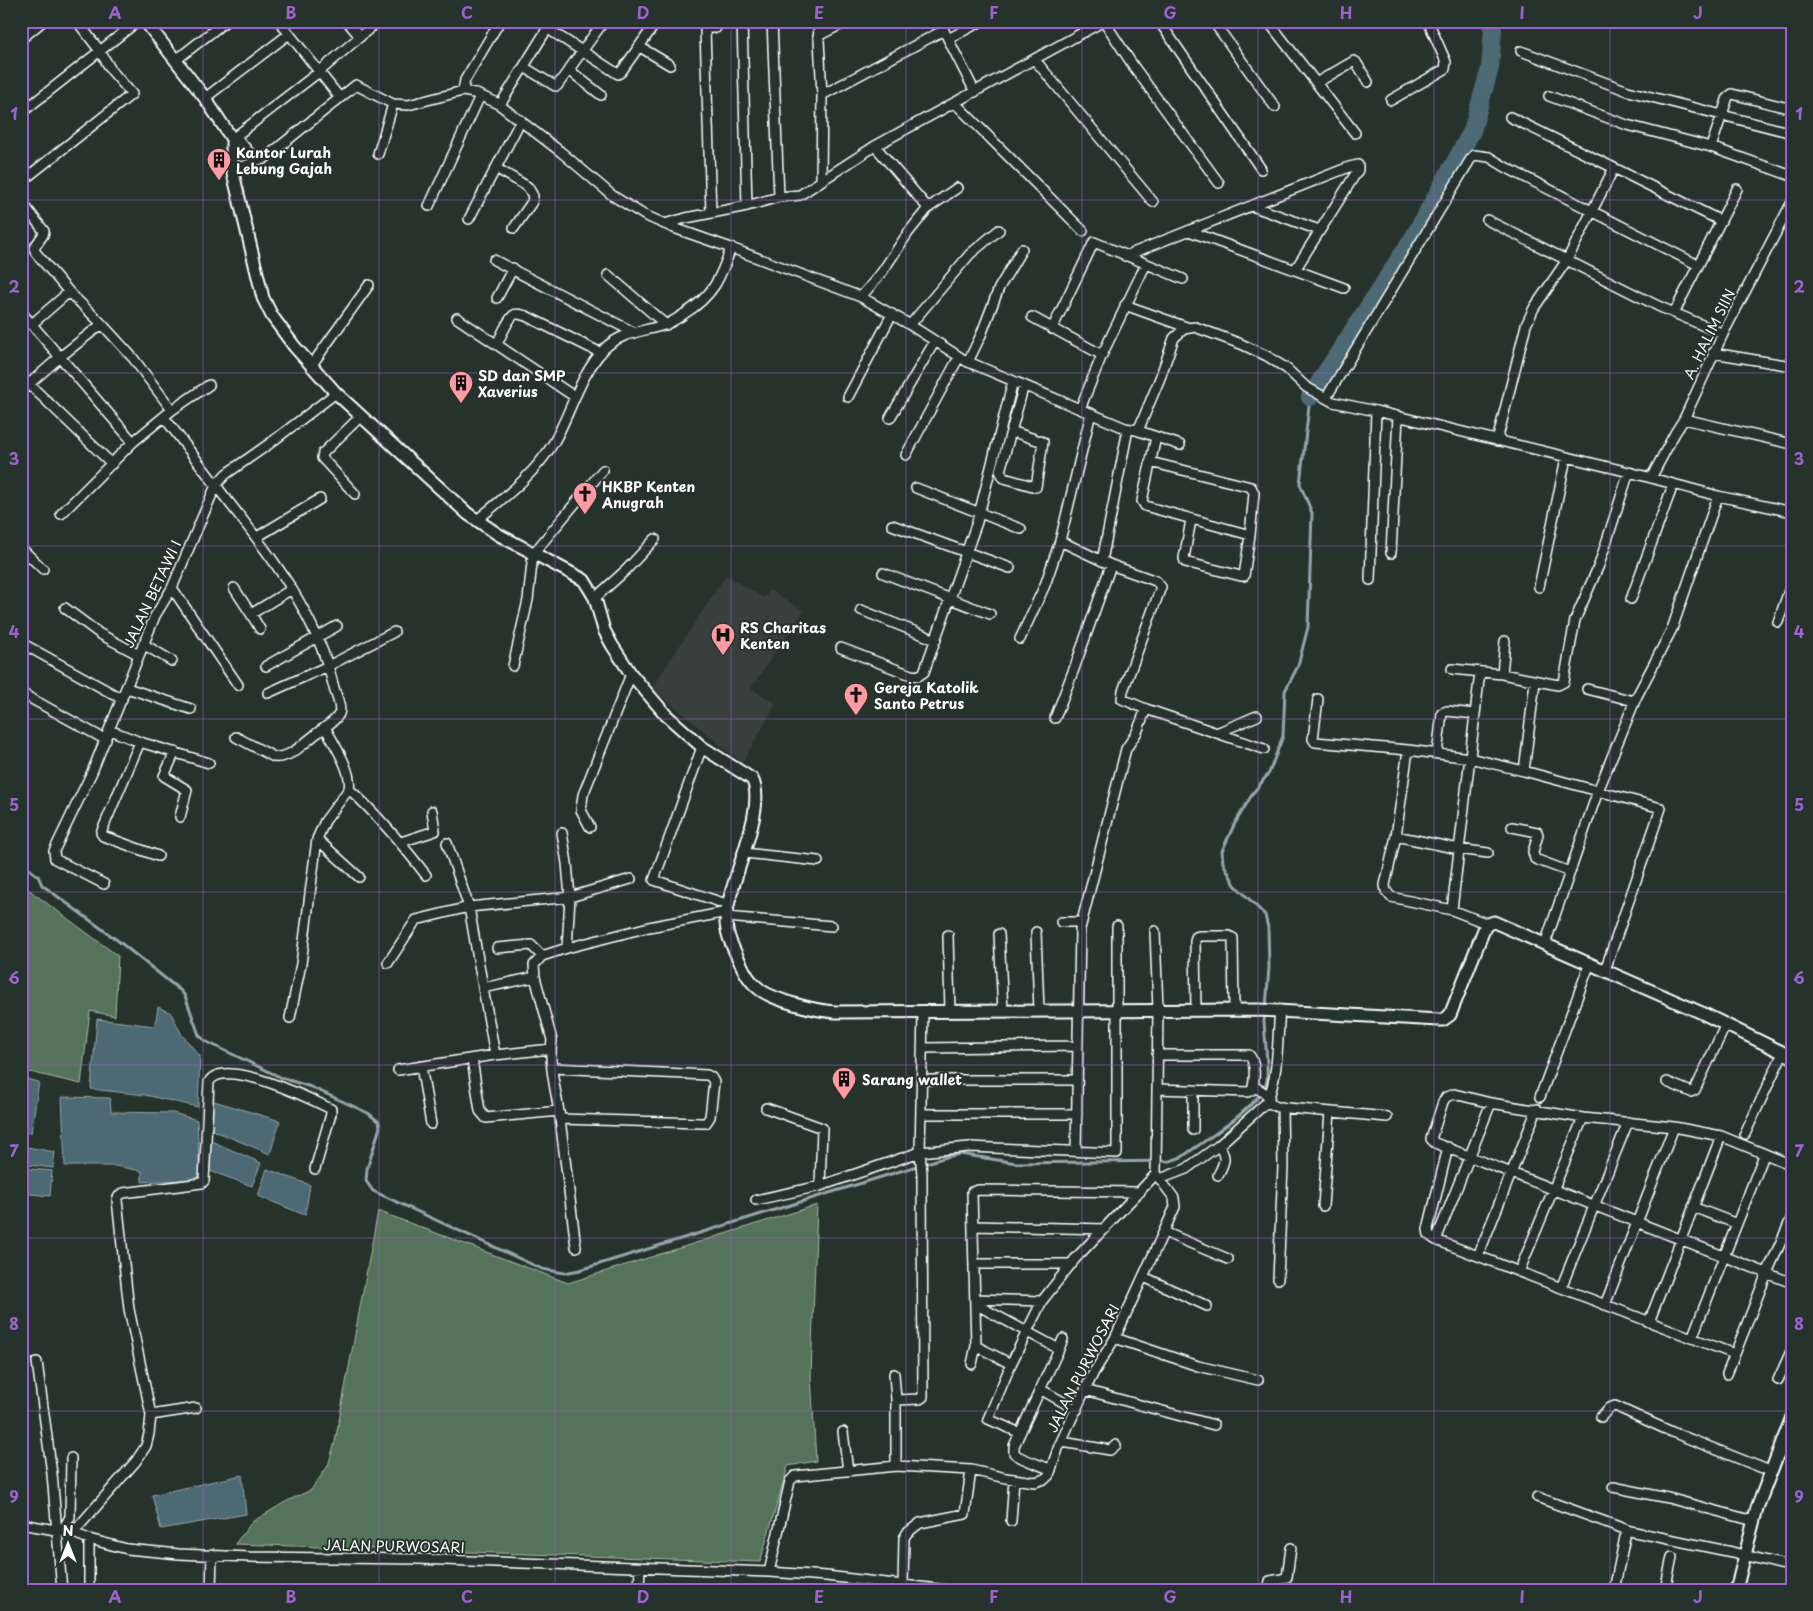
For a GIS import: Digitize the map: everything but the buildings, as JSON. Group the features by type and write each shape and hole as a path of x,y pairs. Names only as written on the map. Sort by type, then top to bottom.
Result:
{"street":[{"path":"21,39 42,21"},
{"path":"21,182 131,95 131,92 111,70 100,51 77,21"},
{"path":"21,113 138,21"},
{"path":"145,21 206,98 234,138 257,160"},
{"path":"176,60 226,21"},
{"path":"279,21 340,98"},
{"path":"348,21 360,37"},
{"path":"378,21 319,72 234,138 232,169 263,298 284,332 311,366 336,393 477,520 534,554 584,580 595,598 608,638 631,674 666,715 702,747 752,779 756,786 757,796 744,853 727,911 727,930 730,942 747,975 757,988 769,995 828,1012 1278,1010 1443,1020 1450,1015 1485,927 1488,924"},
{"path":"463,91 465,80 500,21"},
{"path":"524,67 557,86 604,21"},
{"path":"742,21 747,206"},
{"path":"772,21 780,197"},
{"path":"818,21 822,96 821,181"},
{"path":"818,36 848,21"},
{"path":"939,21 975,92"},
{"path":"822,96 946,35 982,21"},
{"path":"1080,21 1085,32"},
{"path":"664,224 780,197 800,195 875,146 1104,21 1134,67 1219,183"},
{"path":"1159,21 1261,169"},
{"path":"1213,21 1274,107"},
{"path":"1268,21 1355,133"},
{"path":"1391,100 1445,69 1446,62 1428,21"},
{"path":"500,105 550,25 582,51 618,74 622,72 656,24"},
{"path":"711,213 705,30 716,28"},
{"path":"206,98 289,34"},
{"path":"640,47 670,65"},
{"path":"1520,51 1628,91 1792,133"},
{"path":"1035,60 1153,202"},
{"path":"1316,83 1354,61 1368,82"},
{"path":"569,70 601,95"},
{"path":"232,169 269,156 356,85 393,104 408,105 463,91 500,105 521,120 620,202 644,215 860,298 892,314 968,362 1080,409 1132,429 1180,444"},
{"path":"1711,147 1728,97 1732,94 1792,109"},
{"path":"429,206 480,96"},
{"path":"1549,96 1627,125 1711,147 1792,176"},
{"path":"955,103 1083,231"},
{"path":"378,154 393,104"},
{"path":"1510,117 1721,221"},
{"path":"470,219 521,120"},
{"path":"875,146 928,208"},
{"path":"1325,398 1474,155 1488,157 1698,265"},
{"path":"1125,256 1358,165 1358,170 1295,270"},
{"path":"496,168 528,187 534,196 514,228"},
{"path":"1497,441 1526,325 1534,308 1567,260 1614,168"},
{"path":"860,298 882,272 908,232 928,208 957,188"},
{"path":"1674,313 1737,189"},
{"path":"21,201 44,231 34,248 36,253 69,292 133,358 172,410"},
{"name":"A. HALIM SIIN","path":"1651,478 1674,433 1684,419 1723,334 1792,202"},
{"path":"1252,206 1319,230"},
{"path":"1487,220 1674,313 1723,334"},
{"path":"910,325 964,260 999,230"},
{"path":"1189,231 1344,288"},
{"path":"1052,329 1094,242 1183,279"},
{"path":"477,520 537,467 563,425 584,379 601,353 620,336 666,324 689,311 713,290 721,276 731,248"},
{"path":"968,362 999,288 1022,249"},
{"path":"494,260 513,268 633,332"},
{"path":"1080,409 1102,355 1146,264"},
{"path":"497,298 513,268"},
{"path":"608,275 666,324"},
{"path":"311,366 369,285"},
{"path":"32,324 69,292"},
{"path":"1125,305 1189,328 1199,328 1262,353 1288,369 1306,387 1325,398 1344,405 1398,416 1629,472 1718,496 1792,512"},
{"path":"22,314 133,442"},
{"path":"497,344 510,319 514,315 520,314 601,353"},
{"path":"848,397 892,314"},
{"path":"1032,317 1102,355"},
{"path":"457,318 575,397"},
{"path":"21,391 102,324"},
{"path":"1132,429 1140,425 1160,378 1174,338 1181,331 1189,328"},
{"path":"890,418 935,341"},
{"path":"1714,353 1792,366"},
{"path":"906,455 958,357"},
{"path":"841,648 911,675 918,676 924,672 979,512 1012,380"},
{"path":"29,384 112,464"},
{"path":"61,514 133,442 172,410 209,385"},
{"path":"1011,432 1043,442 1036,488 1004,478 1000,469 1024,385"},
{"name":"JALAN BETAWI I","path":"104,884 55,859 54,855 61,834 106,740 155,616 172,588 216,485 226,474 336,393"},
{"path":"1370,580 1376,411"},
{"path":"1020,639 1045,585 1060,541 1092,413"},
{"path":"355,494 322,458 323,453 361,416"},
{"path":"1391,553 1398,416"},
{"path":"164,417 257,537 292,589 319,638 339,713 325,727 292,752 280,758 274,757 236,738"},
{"path":"1684,419 1792,444"},
{"path":"1055,718 1074,669 1107,563 1132,429"},
{"path":"1156,437 1143,504 1150,508 1191,520 1250,535"},
{"path":"1539,587 1566,458"},
{"path":"1150,462 1251,488 1254,493 1244,576 1184,561 1191,520"},
{"path":"513,666 526,608 534,554 603,470"},
{"path":"1452,669 1502,674 1558,685 1564,682 1575,620 1598,565 1629,472"},
{"path":"1631,599 1673,485"},
{"path":"916,488 1021,529"},
{"path":"1545,944 1598,791 1634,701 1672,629 1718,496"},
{"path":"257,537 320,499"},
{"path":"892,525 1010,568"},
{"path":"595,598 626,570 655,539"},
{"path":"1060,541 1107,563 1156,581 1161,587 1121,696 1124,701 1264,748"},
{"path":"21,548 43,569"},
{"path":"883,573 990,614"},
{"path":"1778,622 1792,582"},
{"path":"172,588 238,685"},
{"path":"234,588 260,629"},
{"path":"251,614 292,589"},
{"path":"65,608 100,634 139,655"},
{"path":"861,610 936,640"},
{"path":"266,666 319,638 337,626"},
{"path":"268,693 328,666 394,632"},
{"path":"1502,674 1505,641"},
{"path":"143,644 172,661"},
{"path":"21,646 26,645 122,699"},
{"path":"1452,910 1480,672"},
{"path":"590,827 580,810 583,795 631,674"},
{"path":"1524,771 1535,682"},
{"path":"127,688 191,708"},
{"path":"1587,689 1634,701"},
{"path":"21,693 106,740"},
{"path":"1318,699 1314,742 1408,750 1470,758 1660,806 1661,810 1605,970"},
{"path":"1076,1151 1079,934 1126,749 1137,732 1146,709"},
{"path":"1437,754 1442,713 1447,711 1475,714"},
{"path":"1219,732 1257,716"},
{"path":"290,1018 301,964 317,839 325,821 349,789 349,778 344,762 325,727"},
{"path":"110,730 140,742 209,763"},
{"path":"140,742 106,820 102,835 158,856"},
{"path":"702,747 654,880 727,911 832,926"},
{"path":"1408,750 1396,836 1385,885 1387,894 1392,897 1452,910 1488,924 1497,923 1726,1024 1787,1055 1745,1134"},
{"path":"175,752 164,776 187,790 180,817"},
{"path":"349,789 369,806 401,842 426,875"},
{"path":"401,842 436,831 432,811"},
{"path":"1512,827 1536,832 1538,835 1533,855 1535,859 1570,872"},
{"path":"562,832 570,896 567,948"},
{"path":"1396,836 1488,853"},
{"path":"317,839 359,877"},
{"path":"447,844 469,908 495,1055"},
{"path":"744,853 818,861"},
{"path":"388,963 416,920 469,908 570,896 631,879"},
{"path":"576,1247 552,1068 552,1040 535,976 534,965 542,956 567,948 649,927 727,911"},
{"path":"1061,922 1081,922"},
{"path":"756,1200 820,1186 921,1154 969,1147 1117,1153 1117,926"},
{"path":"1155,931 1158,1010 1158,1174"},
{"path":"1036,932 1039,1011"},
{"path":"999,934 1003,1011"},
{"path":"948,935 950,1011"},
{"path":"1196,1010 1196,938 1199,936 1232,937 1233,939 1234,1010"},
{"path":"497,948 531,945 542,956"},
{"path":"1540,1097 1590,963"},
{"path":"483,988 535,976"},
{"path":"1020,1433 988,1419 1011,1364 1042,1302 1072,1264 1158,1174 1186,1169 1218,1146 1262,1093 1276,1071 1278,1010"},
{"path":"896,1400 920,1399 923,1397 921,1154 923,1012"},
{"path":"1667,1082 1691,1092 1695,1090 1726,1024"},
{"path":"923,1048 1077,1046"},
{"path":"398,1070 495,1055 551,1049"},
{"path":"1157,1055 1248,1055 1253,1060 1262,1093"},
{"path":"472,1059 480,1111 486,1118 559,1115 706,1123 710,1117 714,1082 711,1077 706,1075 552,1068"},
{"path":"421,1066 431,1124"},
{"path":"73,1533 136,1461 146,1446 149,1434 151,1414 130,1309 117,1200 119,1196 123,1193 202,1183 204,1181 209,1082 212,1077 218,1074 243,1074 310,1098 331,1109 332,1114 315,1169"},
{"path":"922,1080 1077,1080"},
{"path":"1157,1089 1262,1093 1282,1107 1388,1117"},
{"path":"1192,1090 1193,1130"},
{"path":"1792,1165 1721,1136 1674,1127 1583,1118 1491,1103 1454,1094 1446,1097 1431,1139 1432,1142 1792,1283"},
{"path":"1436,1240 1491,1103"},
{"path":"1278,1279 1283,1166 1282,1107"},
{"path":"766,1108 822,1128 820,1186"},
{"path":"1478,1256 1537,1109"},
{"path":"1323,1206 1330,1112"},
{"path":"922,1114 1077,1114"},
{"path":"1519,1272 1583,1118"},
{"path":"1561,1288 1628,1122"},
{"path":"1605,1305 1674,1127"},
{"path":"1649,1322 1721,1136"},
{"path":"1218,1146 1223,1151 1225,1158 1225,1163 1218,1175"},
{"path":"1448,1147 1428,1229 1429,1235 1436,1240 1734,1354"},
{"path":"1692,1338 1764,1155"},
{"name":"JALAN PURWOSARI","path":"1051,1470 1085,1390 1115,1338 1175,1207 1174,1198 1158,1174"},
{"path":"972,1364 976,1346 972,1192 974,1190 1140,1192"},
{"path":"1694,1206 1737,1224"},
{"path":"1727,1374 1767,1273 1792,1218"},
{"path":"974,1226 1105,1229"},
{"path":"1164,1232 1228,1259"},
{"path":"974,1264 1072,1264"},
{"path":"1144,1277 1207,1306"},
{"path":"975,1302 1042,1302"},
{"path":"975,1302 1059,1349"},
{"path":"1115,1338 1198,1366 1258,1380"},
{"path":"769,1572 791,1479 795,1476 896,1466 972,1470 1034,1482 1040,1482 1049,1475 1051,1470 1038,1463 1017,1457 1014,1453 1014,1446 1063,1339"},
{"path":"976,1346 1011,1364"},
{"path":"1778,1380 1792,1349"},
{"path":"37,1362 59,1531 62,1590"},
{"path":"894,1374 896,1466"},
{"path":"1040,1389 1077,1410"},
{"path":"1085,1390 1214,1424"},
{"path":"1601,1417 1609,1408 1615,1406 1672,1432 1764,1469"},
{"path":"151,1414 196,1408"},
{"path":"1736,1590 1744,1555 1747,1519 1764,1469 1785,1453 1792,1417"},
{"path":"843,1432 848,1471"},
{"path":"1062,1442 1110,1450 1116,1445"},
{"path":"59,1531 70,1517 71,1458"},
{"path":"903,1586 904,1538 911,1529 920,1523 965,1514 972,1470"},
{"path":"1011,1521 1014,1479"},
{"path":"1613,1487 1668,1498 1747,1519"},
{"path":"1537,1497 1630,1531 1792,1567"},
{"name":"JALAN PURWOSARI","path":"21,1524 73,1533 127,1549 148,1552 249,1557 417,1559 769,1572 830,1576 946,1590"},
{"path":"1614,1590 1625,1538"},
{"path":"89,1539 89,1590"},
{"path":"1268,1590 1270,1581 1282,1579 1286,1576 1291,1548"},
{"path":"211,1590 212,1554"},
{"path":"1666,1590 1672,1557"},
{"path":"639,1590 640,1568"}],"shaded area":[{"name":"RS Charitas Kenten","path":"726,575 764,598 770,590 804,611 751,688 776,704 742,763 652,688"}],"green space":[{"path":"21,884 118,956 115,1016 90,1011 81,1084 21,1070"},
{"path":"817,1205 811,1375 816,1461 788,1466 760,1562 235,1544 252,1522 287,1501 311,1490 328,1466 335,1442 378,1211 568,1283"}],"water":[{"path":"158,1007 171,1013 182,1035 200,1056 198,1107 145,1095 91,1089 97,1019 155,1026"},
{"path":"21,1078 39,1082 31,1133 21,1132"},
{"path":"62,1097 110,1098 111,1112 173,1113 197,1120 200,1179 142,1182 142,1171 115,1166 65,1166"},
{"path":"211,1100 280,1121 270,1154 210,1129"},
{"path":"207,1139 261,1163 252,1186 210,1171"},
{"path":"21,1146 55,1152 53,1168 21,1164"},
{"path":"21,1168 52,1171 50,1196 21,1193"},
{"path":"267,1169 310,1185 305,1215 258,1196"},
{"path":"242,1475 246,1514 161,1529 152,1495"}],"waterway":[{"path":"1310,397 1413,238 1472,131 1490,68 1493,29 1489,21"},
{"path":"1266,1008 1269,967 1268,928 1265,915 1235,885 1223,863 1222,851 1234,825 1253,793 1269,773 1283,736 1285,691 1298,666 1308,627 1312,513 1300,484 1310,397"},
{"path":"21,863 38,876 42,885 117,940 181,991 185,996 199,1035 205,1041 282,1078 311,1087 368,1113 379,1122 380,1127 367,1169 366,1181 373,1191 542,1269 564,1273 580,1270 960,1154 1016,1163 1170,1161 1182,1157 1231,1122 1256,1100 1264,1089 1267,1080 1265,1014"}],"place":[{"name":"Kantor Lurah Lebung Gajah","path":"219,181"},
{"name":"SD dan SMP Xaverius","path":"461,404"},
{"name":"HKBP Kenten Anugrah","path":"585,515"},
{"name":"RS Charitas Kenten","path":"723,656"},
{"name":"Gereja Katolik Santo Petrus","path":"856,716"},
{"name":"Sarang wallet","path":"844,1100"}]}
